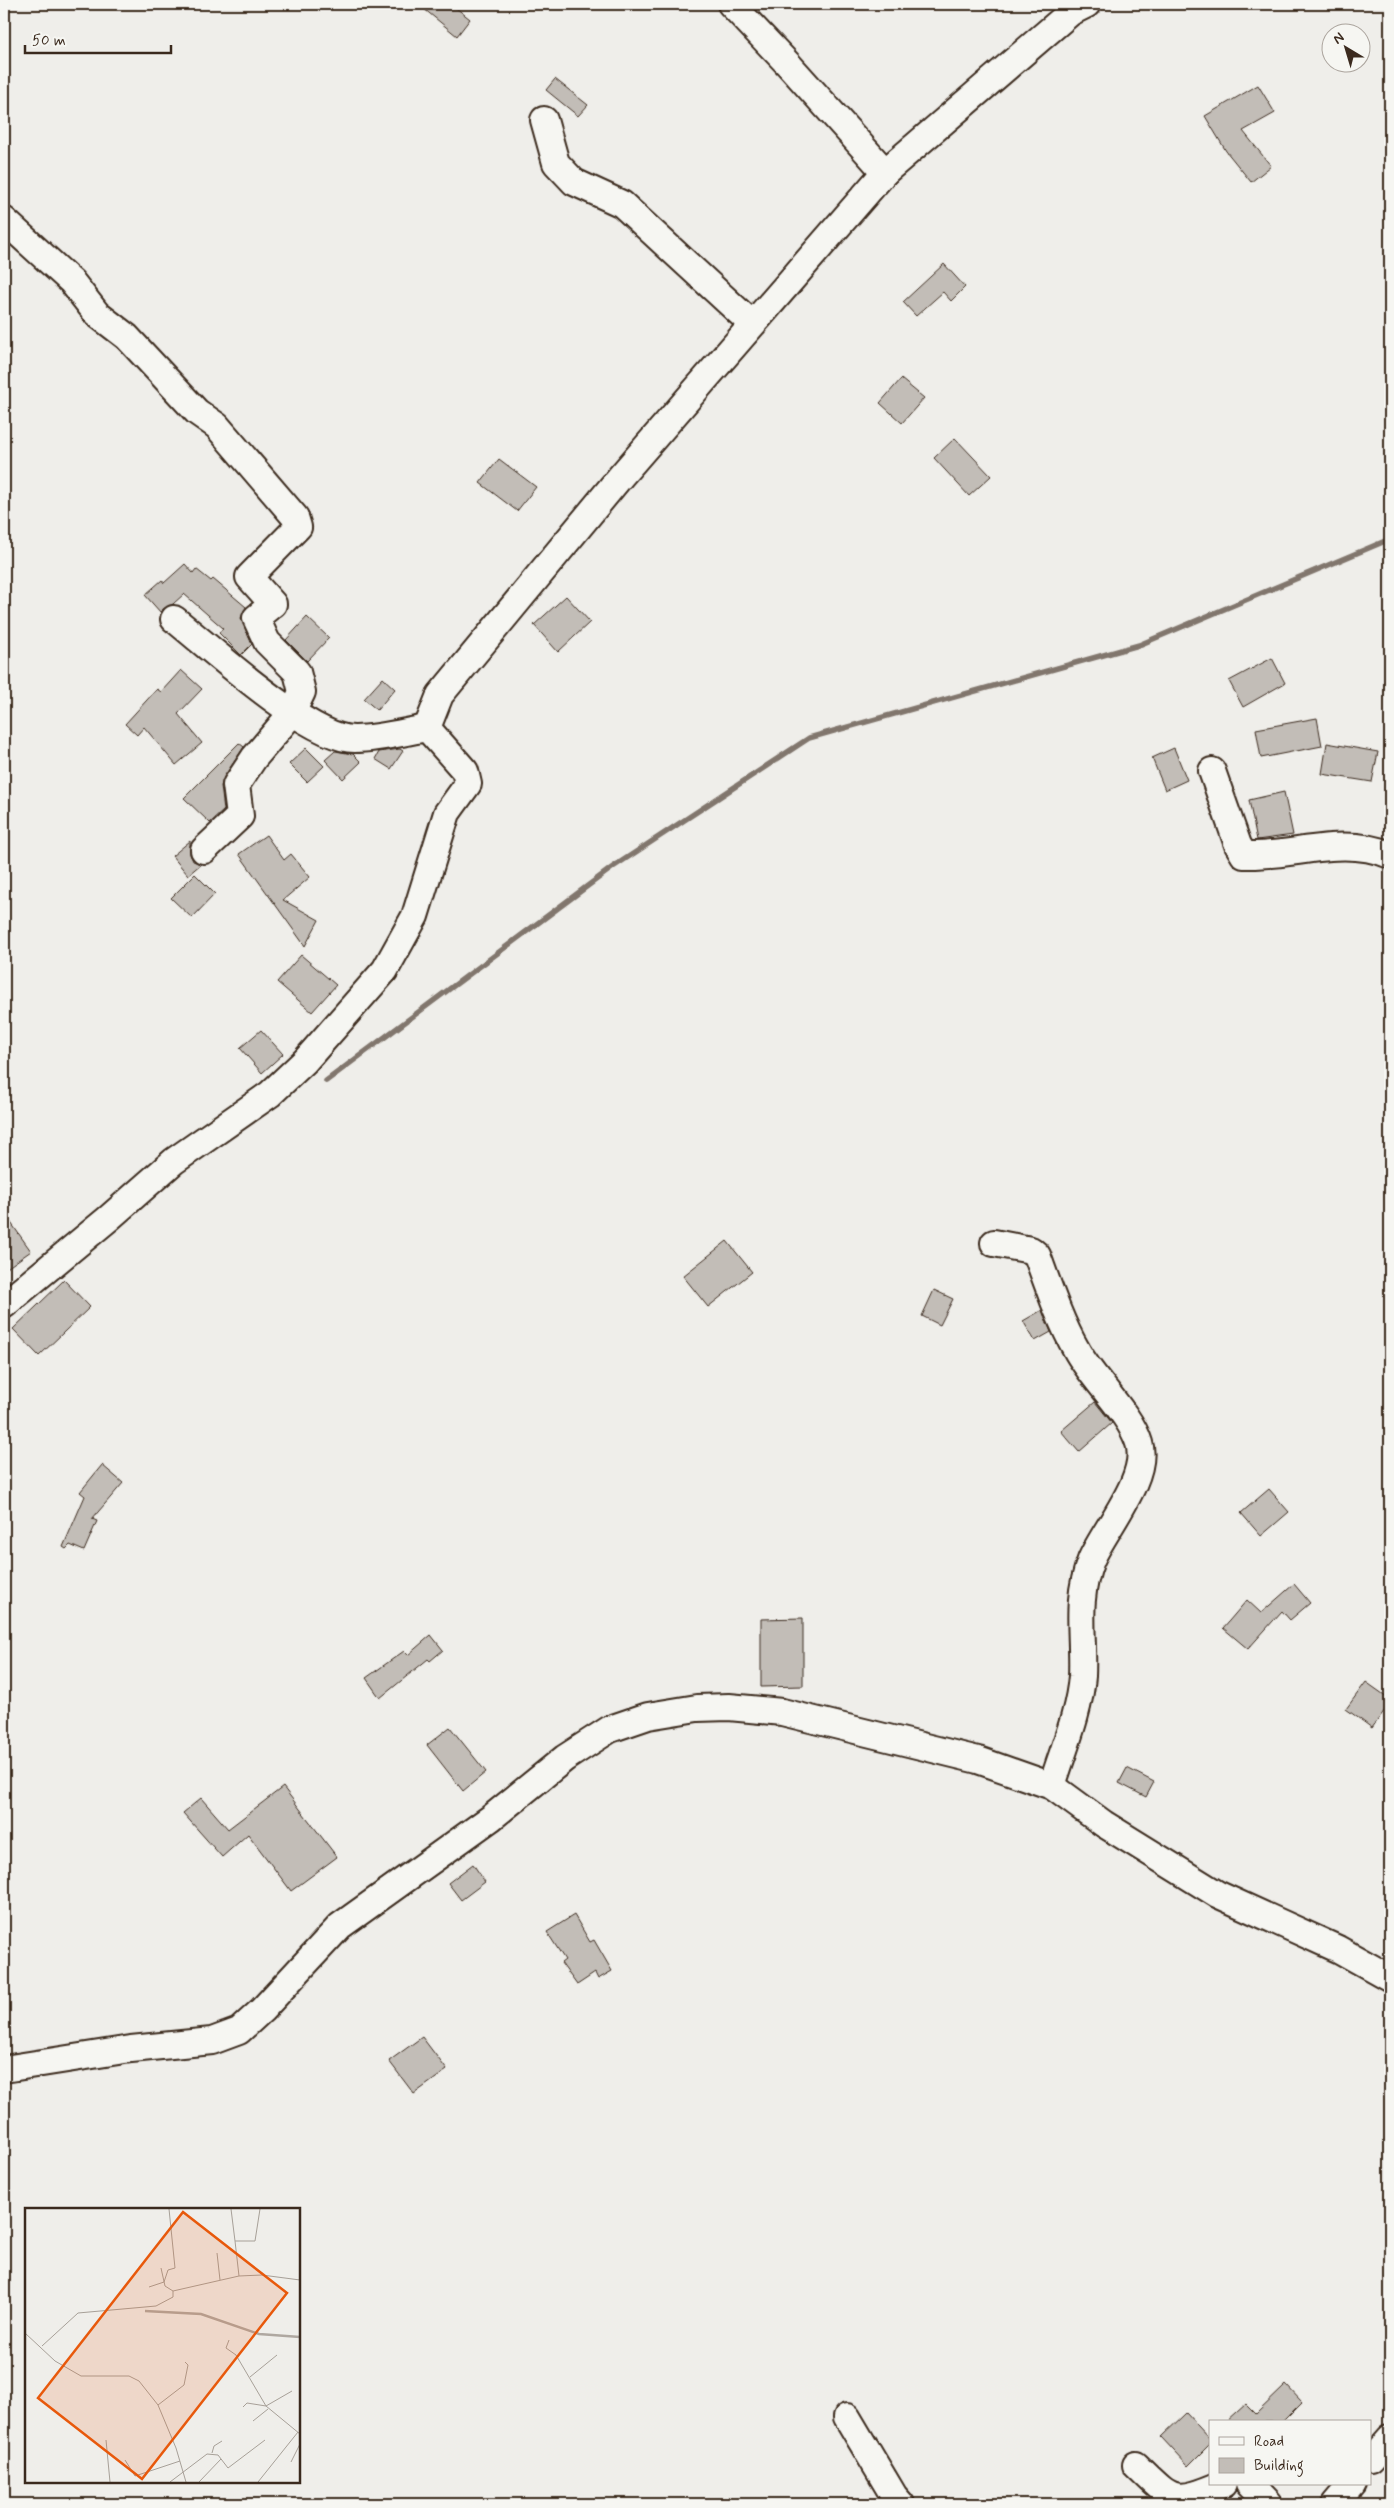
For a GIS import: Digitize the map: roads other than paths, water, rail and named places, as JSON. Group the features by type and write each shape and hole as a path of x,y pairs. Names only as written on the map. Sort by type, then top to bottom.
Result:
{"street":[{"path":"731,4 790,65 885,172"},
{"path":"427,728 440,696 620,476 751,323 885,172 1071,12 1087,4"},
{"path":"544,120 556,163 574,182 622,204 751,323"},
{"path":"4,220 72,282 97,314 127,338 197,412 217,426 296,517 298,527 249,577 273,604 256,618 267,642 297,672 302,692 292,713 254,758 236,785 240,816 204,850"},
{"path":"174,619 292,713 332,736 355,740 427,728"},
{"path":"4,1305 174,1161 270,1094 305,1061 385,970 415,916 447,813 468,784 465,771 427,728"},
{"path":"1212,771 1238,845 1244,855 1334,845 1376,849 1390,855"},
{"path":"994,1242 1031,1250 1037,1255 1076,1350 1129,1424 1140,1444 1139,1464 1130,1490 1092,1559 1083,1586 1080,1626 1082,1675 1078,1703 1052,1786"},
{"path":"4,2069 131,2049 212,2041 239,2031 262,2010 340,1926 491,1818 565,1758 610,1729 648,1716 696,1708 729,1707 782,1712 978,1760 1052,1786 1104,1824 1217,1894 1338,1949 1390,1978"},
{"path":"847,2417 894,2496 901,2504"},
{"path":"1372,2459 1390,2438"},
{"path":"1136,2464 1161,2490 1174,2496 1190,2498 1218,2486"},
{"path":"1251,2486 1268,2504"},
{"path":"1336,2504 1350,2486"}],"waterway":[{"path":"326,1081 613,867 809,738 1139,645 1390,539"}]}
